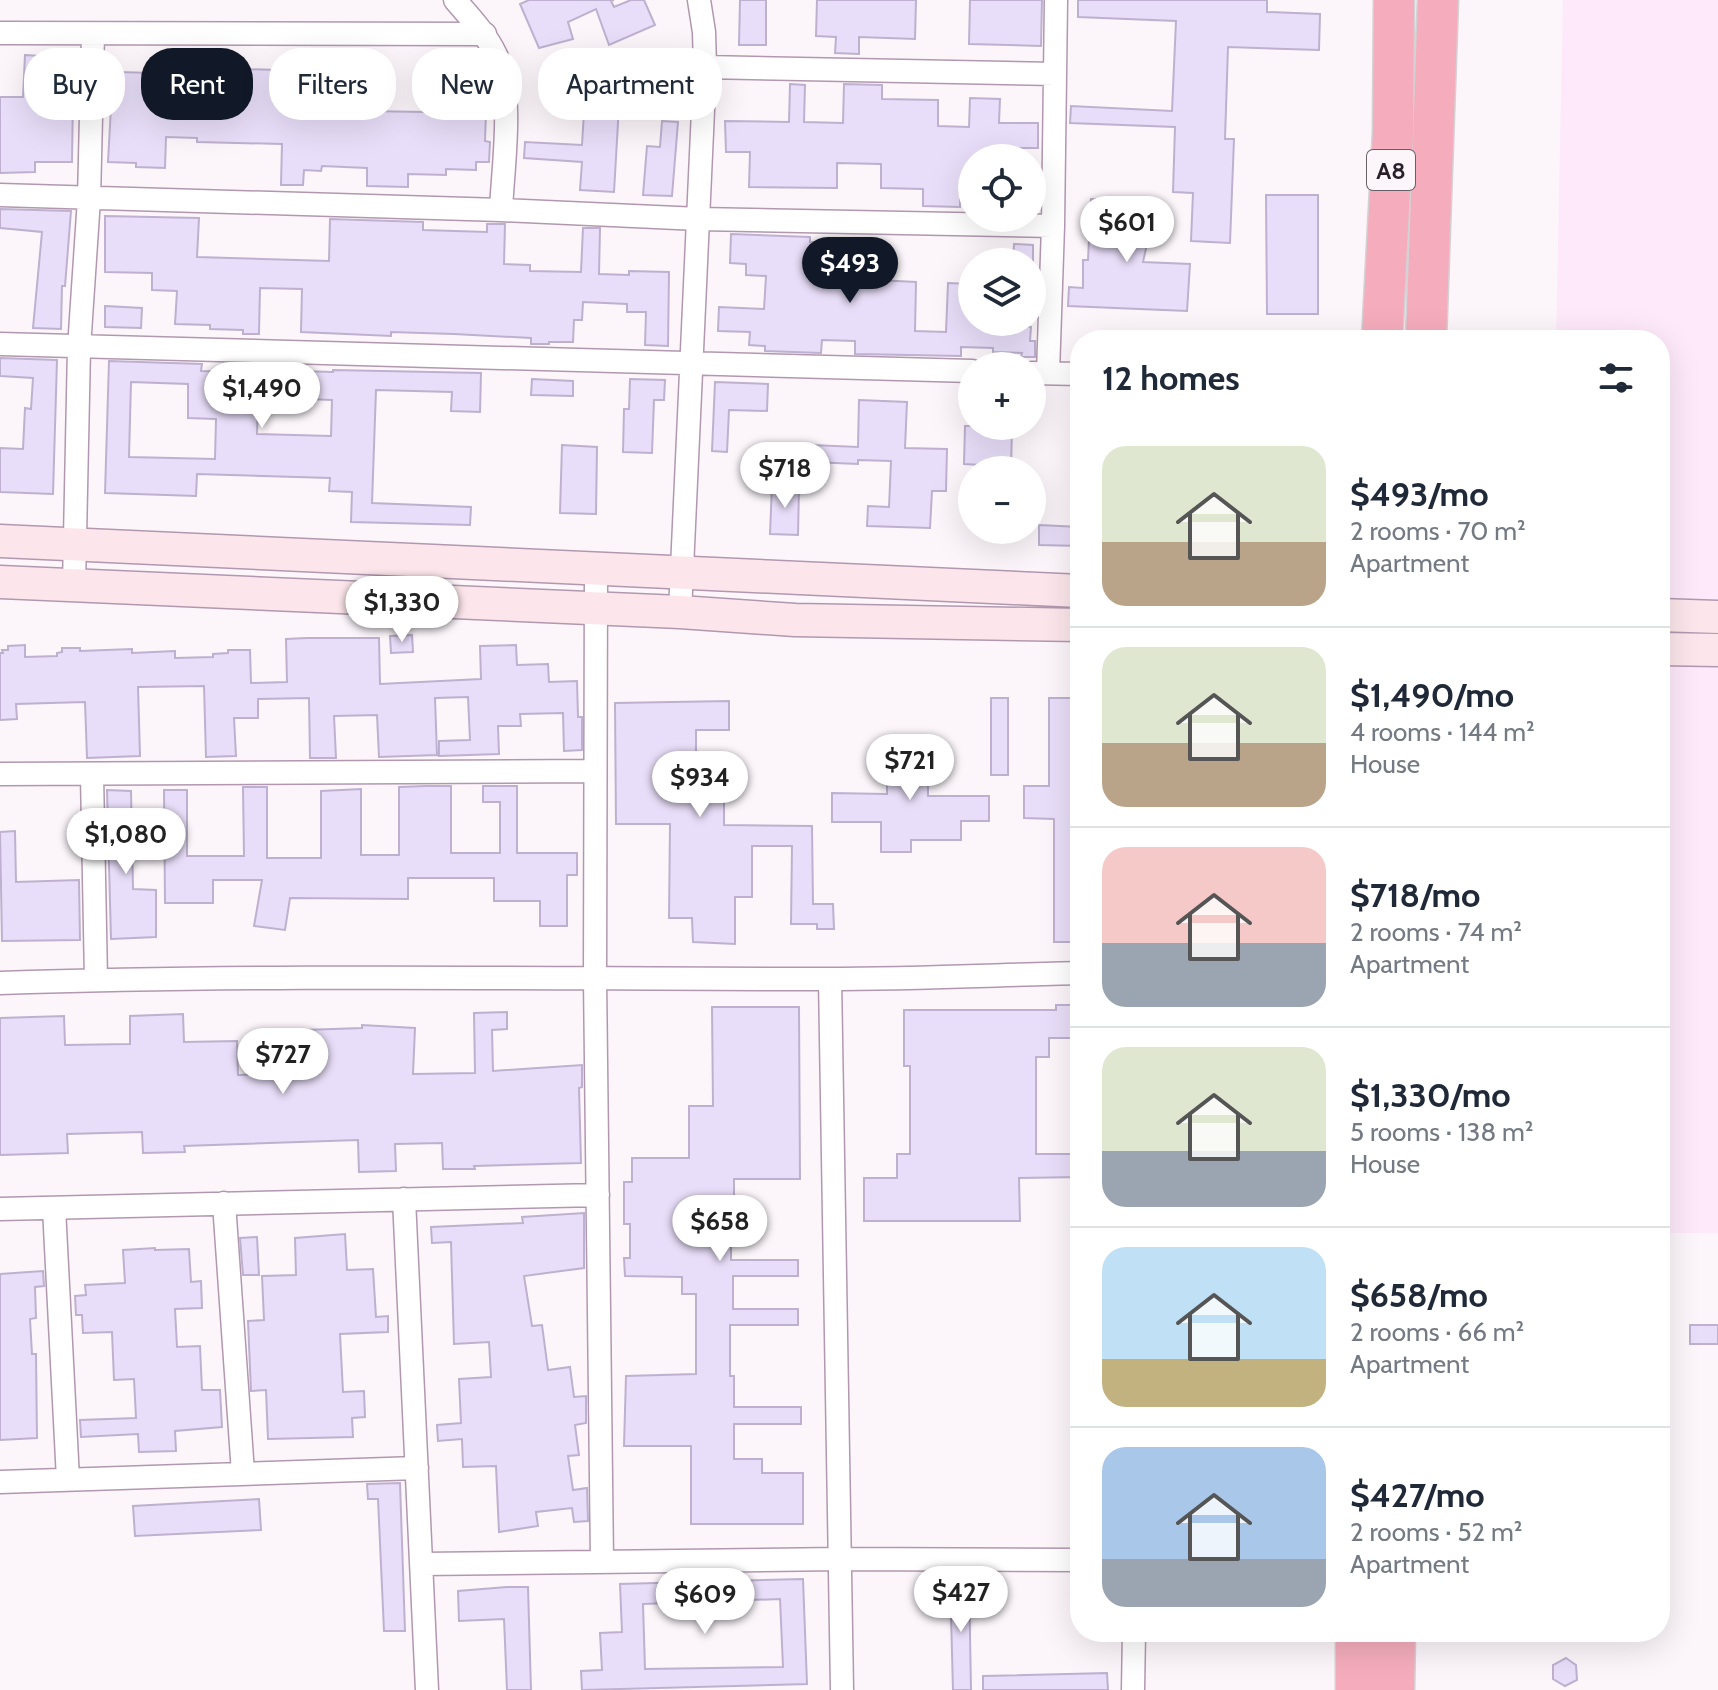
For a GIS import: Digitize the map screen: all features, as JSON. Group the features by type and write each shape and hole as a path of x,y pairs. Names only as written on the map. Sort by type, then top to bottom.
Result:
{"highway":[{"name":"A8","path":"1383,330 1393,133 1394,0"},
{"name":"A8","path":"1426,330 1438,0"},
{"path":"1356,1642 1356,1690"},
{"path":"1394,1690 1395,1642"}],"main road":[{"path":"0,541 1070,591"},
{"path":"0,582 680,612 795,620 1070,625"},
{"path":"1670,615 1718,617"},
{"path":"1670,649 1718,650"}],"street":[{"path":"455,0 485,34 497,57 505,97 501,210"},
{"path":"699,0 704,48"},
{"path":"1042,352 1053,226 1056,0"},
{"path":"0,33 485,34"},
{"path":"74,585 79,348 89,199 93,34"},
{"path":"722,67 1055,74"},
{"path":"680,612 703,120"},
{"path":"0,195 699,219 1053,226"},
{"path":"0,344 958,371"},
{"path":"1046,373 1070,374"},
{"path":"596,569 595,978 602,1562"},
{"path":"0,774 594,771"},
{"path":"92,775 96,980"},
{"path":"0,983 96,980 830,979 1070,973"},
{"path":"830,979 842,1690"},
{"path":"0,1209 598,1195"},
{"path":"404,1199 427,1690"},
{"path":"224,1203 243,1473"},
{"path":"54,1208 68,1479"},
{"path":"0,1482 417,1468"},
{"path":"422,1564 1070,1560"},
{"path":"1133,1690 1134,1642"}],"shaded area":[{"path":"1563,0 1718,0 1718,1233 1670,1233 1670,330 1556,330"}],"building":[{"path":"529,0 614,0 611,1 614,7 631,0 644,0 655,25 609,45 596,9 568,22 573,39 539,48 520,4"},
{"path":"740,0 766,0 766,45 739,45"},
{"path":"817,0 916,0 915,39 859,37 859,54 835,53 836,37 816,36"},
{"path":"970,0 1042,0 1041,46 969,44"},
{"path":"1078,0 1267,0 1267,12 1320,14 1319,50 1228,47 1225,139 1234,139 1230,243 1191,241 1193,193 1173,192 1175,127 1070,123 1071,106 1172,111 1176,21 1078,17"},
{"path":"253,69 269,70 269,120 396,120 396,112 412,112 412,120 486,120 485,141 490,142 489,162 476,162 476,170 446,169 446,175 408,174 408,187 367,186 367,168 322,166 321,171 304,170 303,185 281,185 282,144 197,142 197,138 166,137 165,168 108,162 110,120 125,120 125,72 141,73 141,120 253,120"},
{"path":"24,76 24,120 73,120 72,162 35,162 35,172 0,173 0,97 23,97"},
{"path":"790,84 805,85 804,122 843,123 844,84 882,85 882,99 938,100 938,126 969,127 970,98 1000,99 999,123 1038,123 1038,144 958,144 958,207 923,206 923,189 881,188 881,164 837,163 837,188 749,187 750,152 726,152 725,121 789,122"},
{"path":"584,120 618,120 614,192 580,190 582,162 524,158 525,142 582,145"},
{"path":"662,121 678,122 672,196 643,195 647,146 660,147"},
{"path":"1266,195 1318,195 1318,314 1267,314"},
{"path":"1091,199 1119,200 1155,208 1143,262 1190,264 1187,311 1068,306 1069,287 1083,288 1083,260 1088,260"},
{"path":"0,209 71,211 65,286 62,286 61,329 33,328 42,232 0,228"},
{"path":"105,216 199,218 197,257 329,261 330,219 423,222 423,230 487,232 487,224 505,224 504,264 530,265 530,271 581,272 583,228 600,228 599,274 669,272 668,346 645,345 646,312 627,312 627,304 583,302 582,320 574,320 573,342 531,344 531,338 454,334 391,332 391,336 301,332 302,289 260,288 259,334 210,329 210,325 175,324 177,291 152,290 152,273 105,272"},
{"path":"731,234 810,237 810,242 859,245 857,279 916,282 915,331 946,332 948,283 958,283 958,336 1030,336 1030,341 1035,341 1035,352 993,352 993,348 961,347 958,356 855,354 855,341 822,340 821,353 765,351 765,346 749,345 750,332 718,331 719,307 764,309 766,276 746,275 746,264 730,263"},
{"path":"1014,244 1033,245 1033,248 1014,248"},
{"path":"105,306 142,308 141,328 105,327"},
{"path":"0,358 57,360 53,494 0,492 0,448 23,449 25,408 31,409 33,378 0,376"},
{"path":"109,361 202,364 201,371 260,373 261,370 333,370 481,373 480,412 451,411 452,392 376,390 372,503 471,507 470,525 351,522 352,492 329,491 330,478 197,474 196,496 105,493","holes":["131,382 188,384 188,418 216,419 215,459 129,457","258,397 332,400 331,436 257,434"]},
{"path":"532,379 573,381 573,396 531,395"},
{"path":"630,379 665,380 664,400 654,400 652,453 623,452 624,409 629,409"},
{"path":"715,382 768,384 767,411 729,410 727,452 712,451"},
{"path":"859,400 907,402 905,448 947,449 946,491 932,491 930,528 867,526 868,506 889,507 891,461 858,460 858,464 812,462 812,445 858,447"},
{"path":"965,440 1012,440 1011,456 964,456"},
{"path":"562,445 597,447 596,514 560,513"},
{"path":"772,485 799,486 798,535 770,534"},
{"path":"1046,525 1070,527 1070,546 1039,545 1046,544"},
{"path":"412,635 413,652 391,653 390,636"},
{"path":"379,638 380,684 481,679 480,646 516,645 517,665 548,664 549,682 577,681 582,750 564,751 563,713 520,714 521,726 498,726 499,754 439,756 439,741 470,740 468,697 435,698 437,755 379,757 377,715 334,716 336,758 310,758 309,698 258,699 258,718 234,718 236,756 206,757 204,686 138,687 140,756 87,758 85,702 16,704 17,719 0,720 0,653 8,650 8,646 25,645 25,657 57,656 62,648 80,648 80,651 132,649 132,653 175,651 175,658 213,657 213,654 228,653 228,650 250,650 251,683 287,682 286,639"},
{"path":"991,698 1008,698 1008,775 991,775"},
{"path":"1049,698 1070,698 1070,942 1054,942 1054,819 1024,818 1024,786 1049,786"},
{"path":"729,701 729,730 696,730 696,790 724,790 724,825 812,826 813,904 833,904 834,929 817,929 817,924 791,924 792,846 752,846 752,897 735,897 735,944 693,942 692,918 669,918 670,824 616,824 615,703"},
{"path":"928,736 928,796 989,796 989,821 961,821 961,840 911,840 911,852 881,852 881,822 832,822 832,793 887,794 887,737"},
{"path":"451,786 451,853 500,853 500,802 483,802 483,786 517,786 517,853 577,853 577,875 567,875 567,926 540,926 540,901 494,901 494,878 408,878 408,899 290,898 285,930 254,926 262,880 213,880 213,903 165,903 164,790 187,790 187,856 244,856 243,787 267,787 267,858 321,858 321,791 361,789 361,855 399,855 399,787"},
{"path":"107,790 131,791 133,889 156,890 156,937 111,939"},
{"path":"15,831 16,882 79,880 80,940 2,941 0,832"},
{"path":"1056,1005 1070,1005 1070,1038 1049,1038 1049,1057 1036,1057 1036,1154 1070,1154 1070,1177 1019,1178 1020,1221 864,1221 864,1178 897,1178 897,1154 910,1154 910,1066 904,1066 904,1010 1056,1010"},
{"path":"712,1007 799,1007 800,1179 734,1179 734,1227 731,1227 731,1260 798,1260 798,1276 733,1276 733,1309 798,1309 798,1325 730,1325 730,1376 734,1376 734,1407 801,1407 801,1424 734,1424 734,1459 762,1459 762,1473 803,1473 803,1524 691,1524 691,1446 624,1446 626,1376 696,1374 696,1294 682,1294 682,1277 625,1276 624,1258 630,1258 630,1224 624,1224 624,1182 632,1182 632,1158 689,1158 689,1106 713,1106"},
{"path":"507,1012 507,1029 492,1030 493,1071 582,1065 582,1087 579,1088 581,1163 443,1169 442,1143 395,1144 396,1171 359,1172 358,1140 184,1146 185,1152 143,1153 142,1132 67,1134 68,1153 0,1155 0,1018 64,1016 65,1045 130,1044 130,1016 183,1014 184,1042 237,1041 238,1075 305,1073 304,1030 362,1028 362,1025 415,1028 413,1074 475,1073 474,1013"},
{"path":"584,1213 584,1268 524,1276 532,1326 542,1325 548,1370 570,1367 574,1397 586,1396 586,1423 575,1425 579,1455 568,1456 573,1490 587,1488 588,1521 574,1522 572,1508 536,1512 538,1526 499,1532 496,1466 463,1467 462,1439 438,1441 437,1425 461,1423 459,1379 491,1377 489,1342 454,1344 451,1242 432,1243 431,1227 523,1223 522,1217"},
{"path":"345,1234 347,1270 373,1269 376,1317 388,1316 388,1332 340,1334 343,1392 364,1391 365,1417 352,1418 353,1437 268,1439 266,1390 251,1391 248,1321 264,1320 262,1276 296,1275 295,1238"},
{"path":"257,1237 259,1275 243,1275 240,1238"},
{"path":"189,1249 191,1282 201,1281 202,1308 175,1309 177,1347 200,1346 202,1390 220,1390 222,1427 175,1431 176,1451 139,1452 138,1434 81,1437 80,1420 136,1418 134,1379 114,1380 112,1332 83,1333 82,1315 76,1315 75,1296 86,1295 85,1285 125,1283 123,1250"},
{"path":"43,1271 44,1286 35,1287 36,1318 30,1319 32,1354 36,1354 37,1438 0,1440 0,1274"},
{"path":"1690,1325 1718,1325 1718,1344 1690,1344"},
{"path":"400,1483 405,1631 384,1631 378,1499 368,1499 367,1484"},
{"path":"259,1499 261,1530 135,1536 133,1506"},
{"path":"950,1578 969,1579 971,1690 953,1690"},
{"path":"803,1579 807,1684 582,1690 581,1671 602,1670 600,1633 622,1632 620,1584","holes":["780,1599 783,1667 645,1669 643,1604"]},
{"path":"528,1587 531,1690 507,1690 504,1619 459,1621 458,1591"},
{"path":"1566,1658 1576,1665 1577,1680 1565,1686 1553,1679 1553,1665"},
{"path":"1107,1673 1108,1690 983,1690 983,1676"}]}
